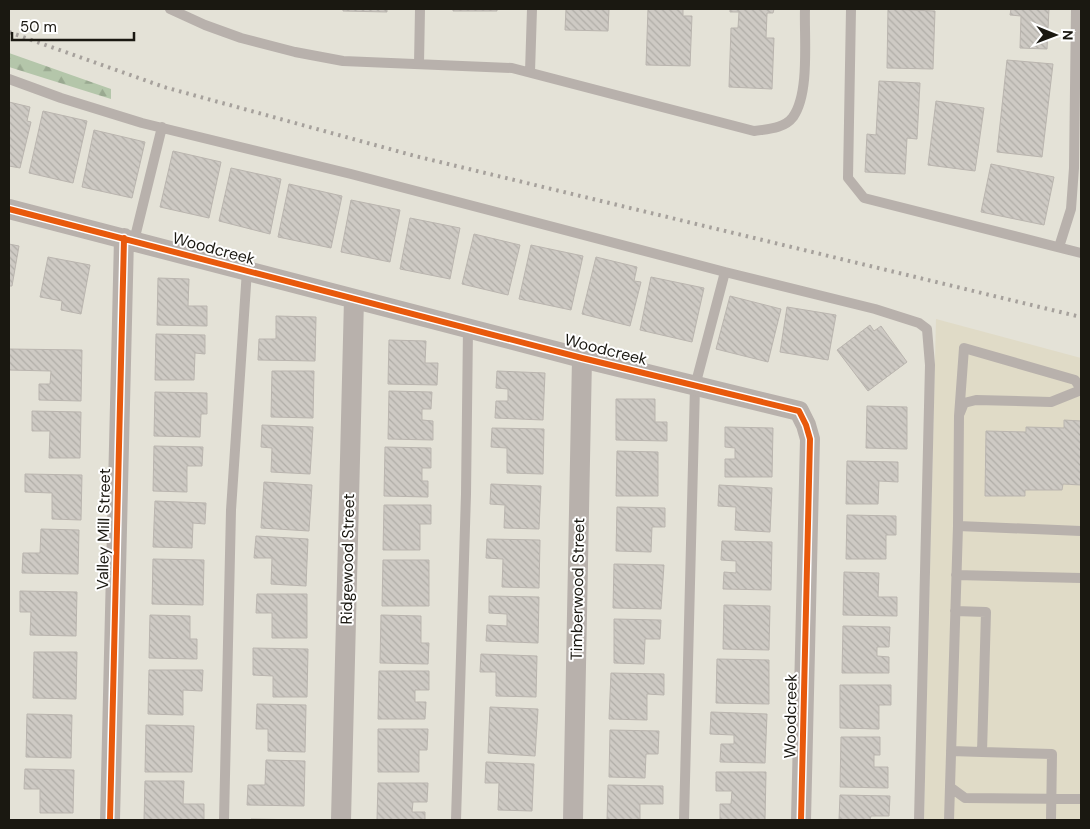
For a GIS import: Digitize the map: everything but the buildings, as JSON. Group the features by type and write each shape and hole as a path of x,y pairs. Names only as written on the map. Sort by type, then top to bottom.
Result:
{"street":[{"name":"Woodcreek","path":"9,208 582,358 799,411 810,439 801,820"},
{"name":"Valley Mill Street","path":"110,820 129,240"},
{"name":"Ridgewood Street","path":"341,820 354,299"},
{"name":"Timberwood Street","path":"572,820 582,358"}],"lane":[{"path":"170,9 205,25 241,38 295,52 343,61 512,68 754,130 776,129 792,118 802,97 805,9"},
{"path":"419,64 420,9"},
{"path":"530,72 532,9"},
{"path":"852,9 848,178 864,198 1081,253"},
{"path":"1059,247 1071,209 1074,168 1078,27 1076,9"},
{"path":"9,79 61,98 162,127 875,309 919,323 927,329 930,365 920,820"},
{"path":"129,240 162,127"},
{"path":"224,820 230,510 247,270"},
{"path":"684,820 695,386 725,272"},
{"path":"456,820 466,484 468,328"},
{"path":"949,820 958,526 959,416 964,348 1075,380 1081,389 1051,402 976,400 964,403 959,416"},
{"path":"958,526 1081,531"},
{"path":"956,575 1081,578"},
{"path":"955,611 986,612 982,752"},
{"path":"951,751 1052,754 1051,820"},
{"path":"950,787 966,798 1081,799"}],"shaded area":[{"path":"936,319 1081,358 1081,820 924,820"}],"green space":[{"path":"9,53 111,89 111,99 9,67"}],"railway":[{"path":"9,32 164,87 415,156 1081,317"}],"cycle path":[{"path":"9,209 582,358 799,411 810,439 801,820"},
{"path":"110,820 124,238"}]}
